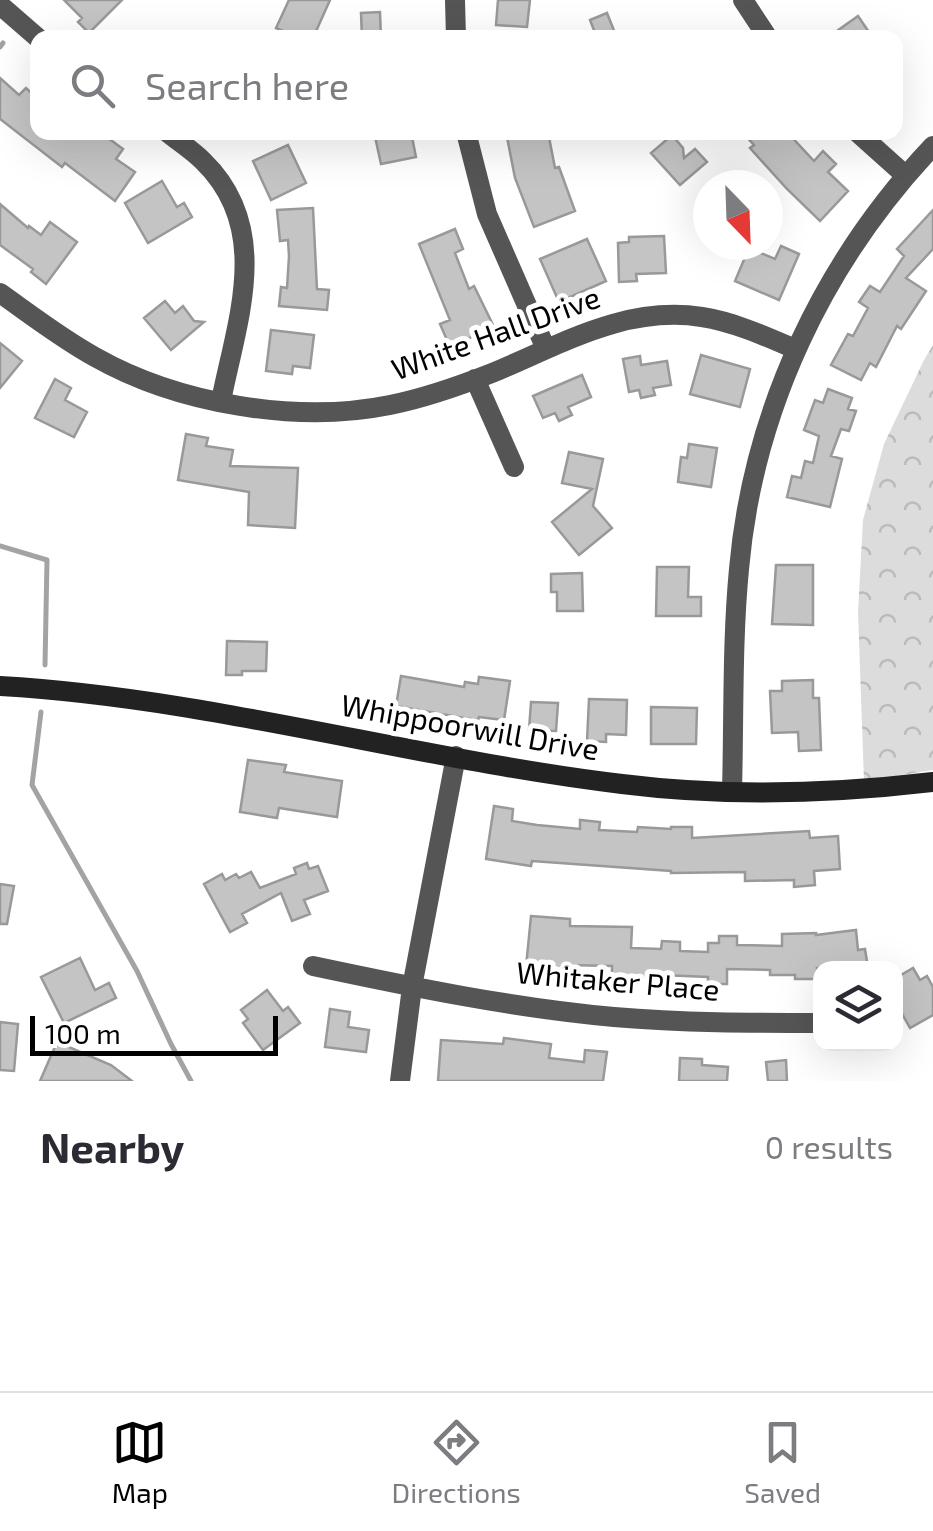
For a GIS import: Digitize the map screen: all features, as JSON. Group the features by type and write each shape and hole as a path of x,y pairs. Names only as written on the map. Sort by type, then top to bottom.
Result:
{"street":[{"path":"455,0 456,30"},
{"path":"743,0 763,30"},
{"path":"0,5 30,31"},
{"path":"177,140 201,158 219,180 243,236 245,284 221,402"},
{"path":"468,140 487,214 546,349"},
{"path":"866,140 905,175"},
{"path":"732,791 742,540 772,408 795,349 846,254 905,175 933,146"},
{"name":"White Hall Drive","path":"0,294 112,367 170,389 221,402 279,410 346,410 408,400 475,379 626,319 701,317 728,323 795,349"},
{"path":"475,379 514,466"},
{"name":"Whippoorwill Drive","path":"0,686 96,694 625,785 732,791 842,790 933,782"},
{"path":"400,1081 412,987 456,756"},
{"name":"Whitaker Place","path":"313,966 487,1000 614,1017 813,1023"}],"green space":[{"path":"933,345 933,770 864,781 858,612 863,520 884,444"}],"building":[{"path":"64,0 122,0 92,30 78,22 82,18"},
{"path":"289,0 330,0 317,30 276,28"},
{"path":"498,0 530,0 527,27 496,25"},
{"path":"380,12 381,30 362,30 361,13"},
{"path":"607,13 614,30 594,30 590,20"},
{"path":"858,16 868,30 838,30"},
{"path":"0,78 19,95 26,88 30,92 30,140 111,140 123,149 116,159 135,172 115,201 65,163 62,167 0,119"},
{"path":"376,140 413,140 416,157 381,164"},
{"path":"508,140 550,140 555,168 559,167 575,211 534,227 515,178"},
{"path":"666,140 676,140 683,148 684,158 695,149 707,162 680,185 651,153"},
{"path":"749,140 794,140 814,161 823,151 836,164 828,172 848,191 820,221 783,185 783,170 770,170 750,148 754,145"},
{"path":"288,145 306,183 271,200 253,161"},
{"path":"162,181 177,207 184,203 192,217 148,243 125,203"},
{"path":"0,204 41,235 50,222 77,242 46,284 31,272 33,269 0,245"},
{"path":"313,208 317,289 329,290 327,310 279,306 281,287 287,288 289,256 288,240 280,241 277,210"},
{"path":"933,210 933,249 906,278 926,291 901,329 897,326 876,367 870,363 861,380 831,365 868,308 859,302 870,286 880,292 904,256 897,249"},
{"path":"455,229 463,249 455,253 469,289 474,286 494,327 450,347 440,324 450,320 419,244"},
{"path":"664,236 666,273 636,274 637,281 619,282 618,243 629,242 629,237"},
{"path":"587,239 606,281 559,302 540,259"},
{"path":"783,247 799,254 779,300 735,281 744,260 783,260"},
{"path":"165,301 175,313 183,306 194,321 204,322 171,350 144,318"},
{"path":"271,330 314,335 310,368 293,366 292,374 266,371"},
{"path":"0,343 22,361 0,388"},
{"path":"701,355 750,369 740,407 690,394"},
{"path":"640,356 641,365 667,361 671,385 653,388 655,395 641,398 639,390 629,392 623,359"},
{"path":"582,375 591,397 568,407 572,415 559,421 555,413 543,418 533,396"},
{"path":"55,379 71,388 65,400 87,412 74,437 35,418"},
{"path":"828,389 852,398 848,409 856,411 849,431 841,429 831,456 842,459 830,507 787,497 792,476 801,478 805,461 813,463 819,436 804,430 815,400 823,403"},
{"path":"186,434 208,438 206,446 233,450 230,466 298,468 295,528 248,525 249,492 178,480"},
{"path":"689,444 717,448 711,487 678,482 681,457 687,458"},
{"path":"569,452 603,459 593,506 612,528 579,555 552,522 592,489 562,483"},
{"path":"776,565 813,565 813,625 772,624"},
{"path":"657,567 689,567 688,597 701,597 701,616 656,616"},
{"path":"582,573 583,611 557,611 557,592 551,592 551,574"},
{"path":"227,641 267,642 266,671 226,675"},
{"path":"401,676 464,687 465,682 478,684 479,677 510,681 504,720 478,720 396,706"},
{"path":"813,680 813,698 819,698 821,750 799,751 798,732 772,733 770,691 782,691 782,681"},
{"path":"589,699 627,700 626,735 606,734 606,742 587,741"},
{"path":"531,702 558,703 556,731 529,730"},
{"path":"651,707 697,708 696,744 651,744"},
{"path":"248,760 286,765 284,772 342,781 337,817 279,808 277,818 240,812"},
{"path":"494,806 513,809 512,821 580,829 580,820 600,822 599,830 637,832 638,827 692,827 692,838 809,831 810,838 838,836 840,869 814,871 815,885 794,887 794,880 745,881 745,872 671,873 532,861 531,866 486,859"},
{"path":"307,863 309,869 318,866 328,891 304,900 310,914 292,921 281,893 242,914 247,923 230,932 204,884 222,874 225,880 251,872 260,888 296,874 294,868"},
{"path":"0,884 14,886 7,924 0,924"},
{"path":"531,916 570,919 570,926 632,927 631,948 661,949 662,941 680,942 680,951 708,952 708,943 719,943 719,936 737,936 737,945 782,946 782,934 856,930 858,950 865,949 867,961 813,961 813,979 770,975 770,970 727,969 727,984 708,984 708,977 661,975 660,982 644,982 644,977 612,976 612,966 566,965 566,970 526,967"},
{"path":"80,958 95,990 109,983 116,998 64,1023 41,977"},
{"path":"913,968 920,980 927,976 933,987 933,1015 910,1028 903,1016 903,974"},
{"path":"267,990 283,1011 288,1007 300,1023 263,1050 243,1023 248,1019 241,1010"},
{"path":"330,1009 350,1012 348,1027 369,1030 366,1052 325,1047"},
{"path":"0,1022 18,1024 14,1071 0,1070"},
{"path":"504,1038 551,1044 549,1058 584,1062 585,1050 607,1052 603,1081 438,1081 441,1040 503,1044"},
{"path":"57,1042 111,1065 132,1081 40,1081"},
{"path":"680,1058 702,1059 702,1065 728,1067 727,1081 679,1081"},
{"path":"786,1060 787,1081 768,1081 766,1062"}],"waterway":[{"path":"0,47 3,43"},
{"path":"0,546 47,560 45,665"},
{"path":"41,712 32,785 137,971 191,1081"}]}
